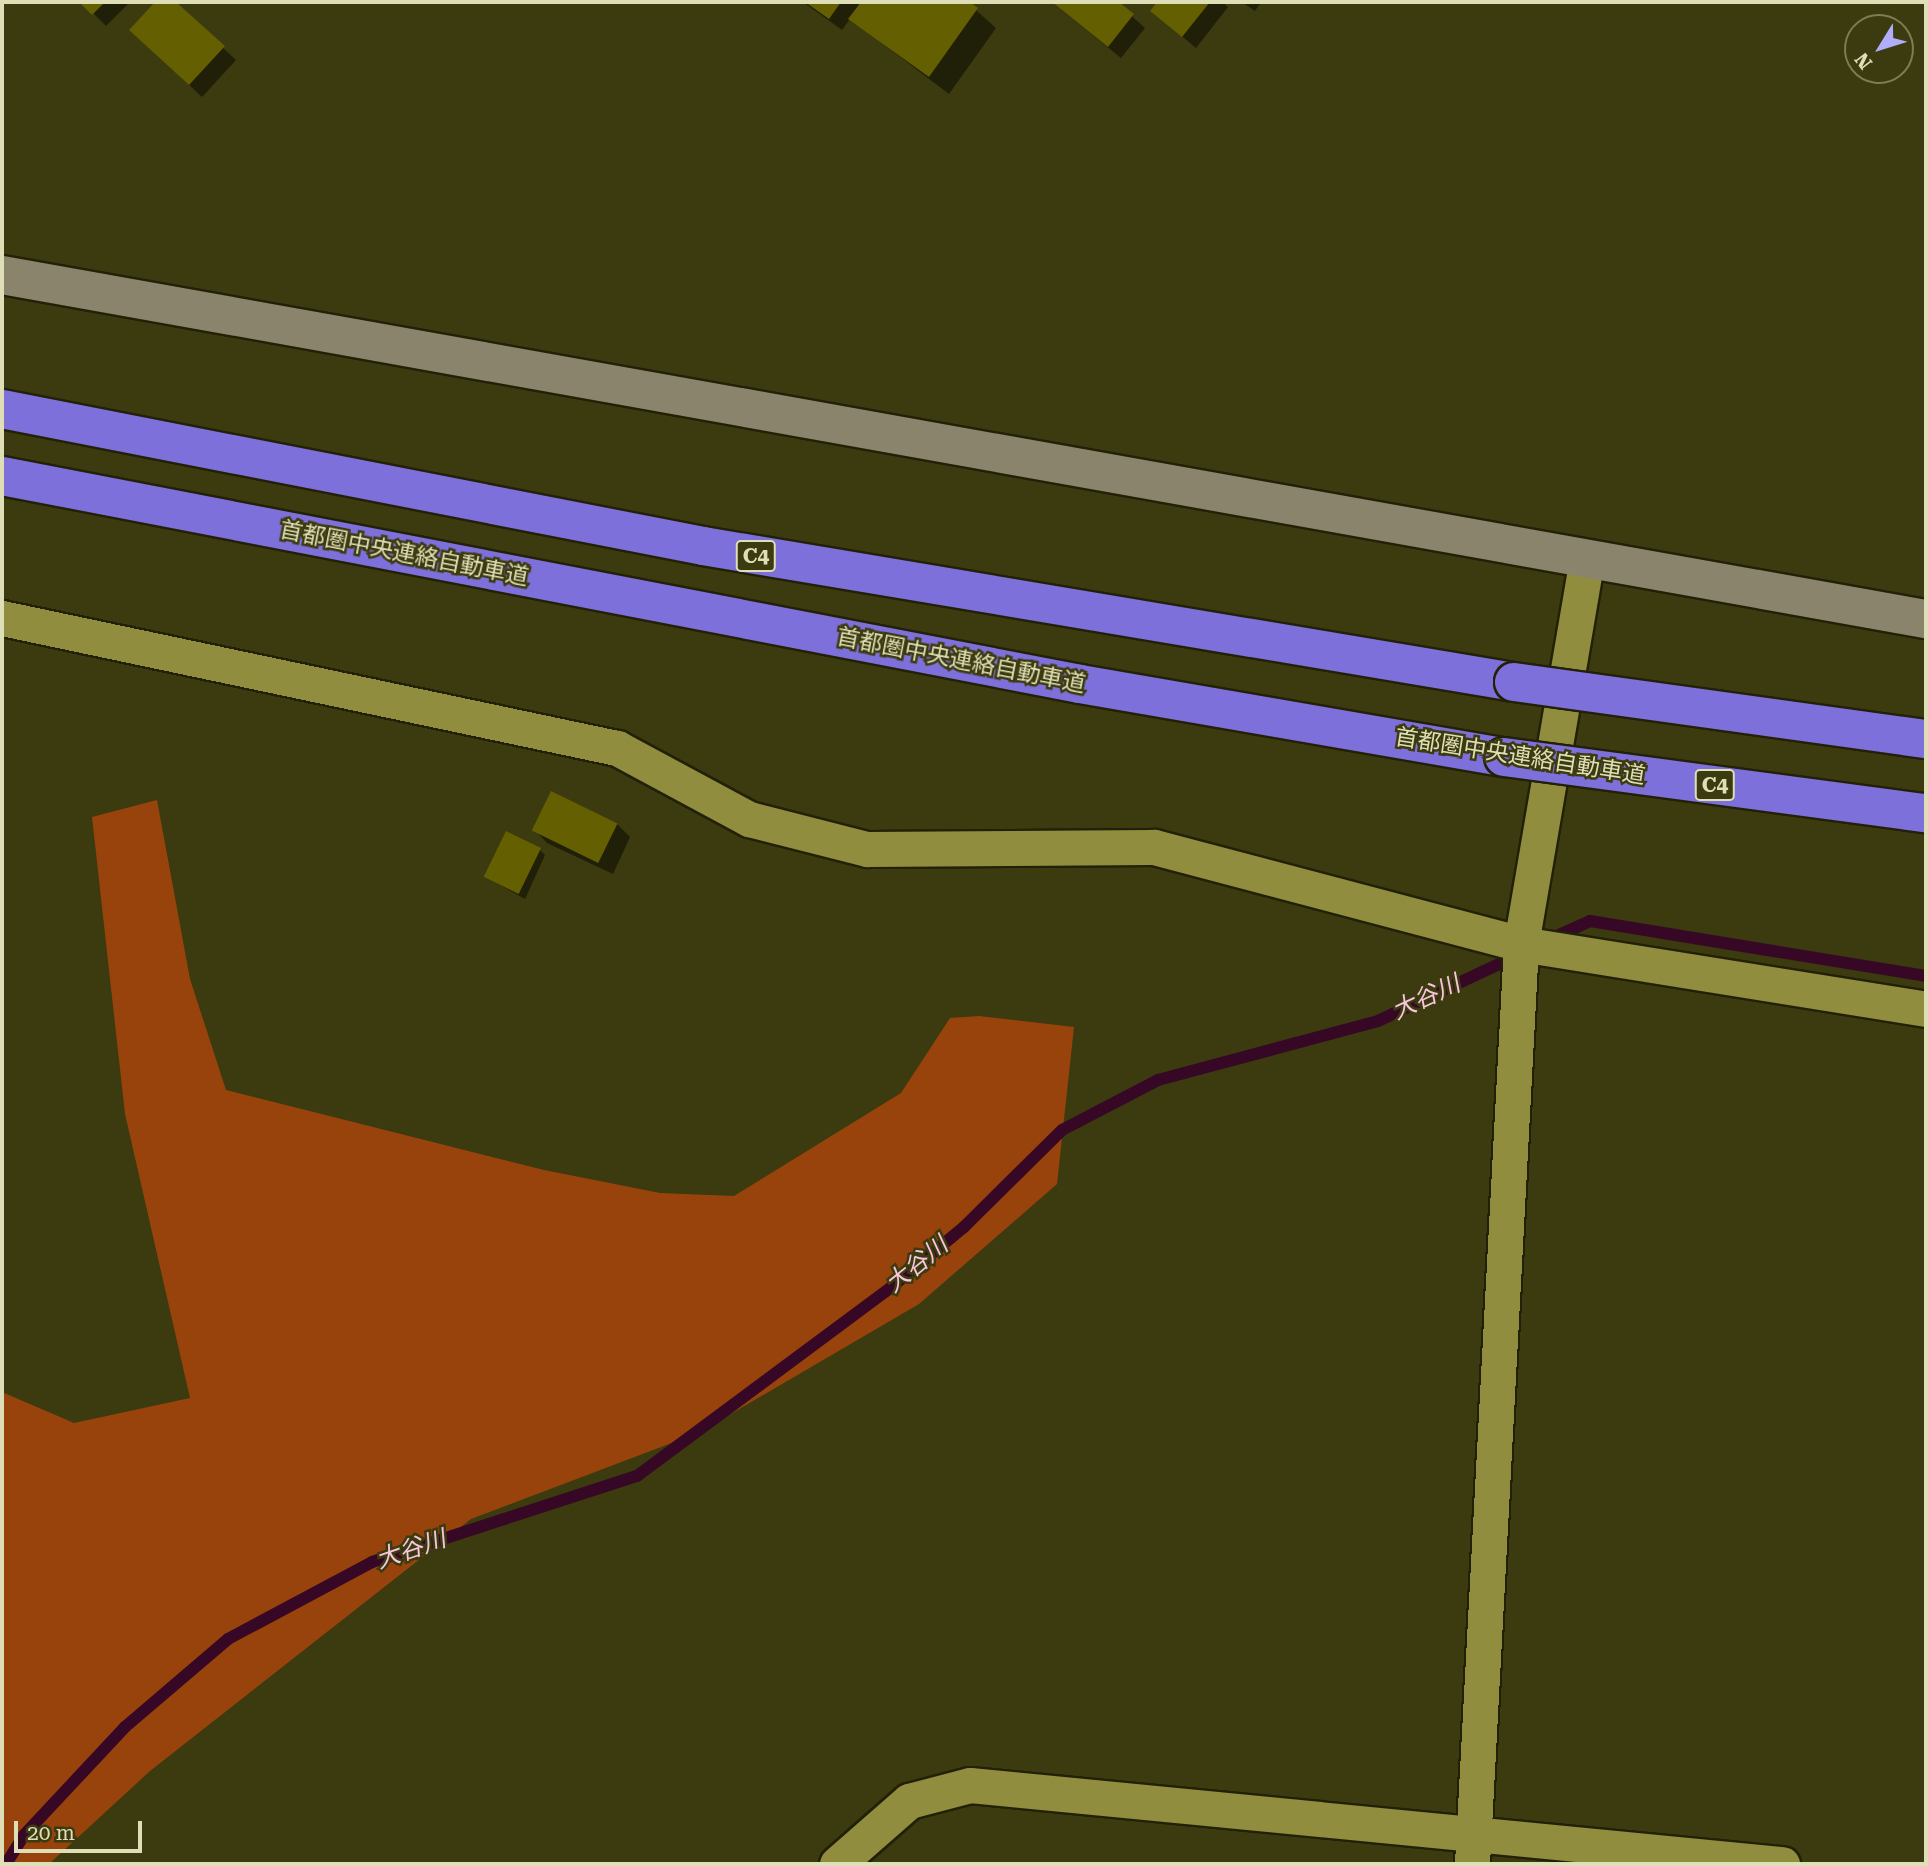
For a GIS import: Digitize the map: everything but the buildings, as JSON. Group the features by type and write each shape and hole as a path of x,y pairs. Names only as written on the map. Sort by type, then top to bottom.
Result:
{"highway":[{"name":"C4","path":"2,409 703,547 1514,682 1926,739"},
{"name":"首都圏中央連絡自動車道","path":"2,476 1080,684 1504,757 1926,813"}],"street":[{"path":"2,275 1926,619"},
{"path":"1471,1851 1521,944 1587,558"},
{"path":"2,618 617,748 749,819 867,849 1154,847 1521,944 1926,1009"},
{"path":"837,1864 909,1801 970,1785 1471,1851 1782,1864"}],"shaded area":[{"path":"157,800 190,979 226,1090 544,1170 660,1193 734,1196 901,1093 950,1018 979,1016 1074,1027 1057,1184 919,1304 698,1433 471,1519 150,1771 49,1864 2,1864 2,1392 74,1423 190,1398 125,1114 92,817"}],"waterway":[{"name":"大谷川","path":"1550,939 1590,921 1926,976"},
{"name":"大谷川","path":"6,1864 24,1835 125,1727 228,1639 372,1562 637,1476 894,1285 964,1227 1062,1130 1158,1080 1378,1021 1518,955"}]}
